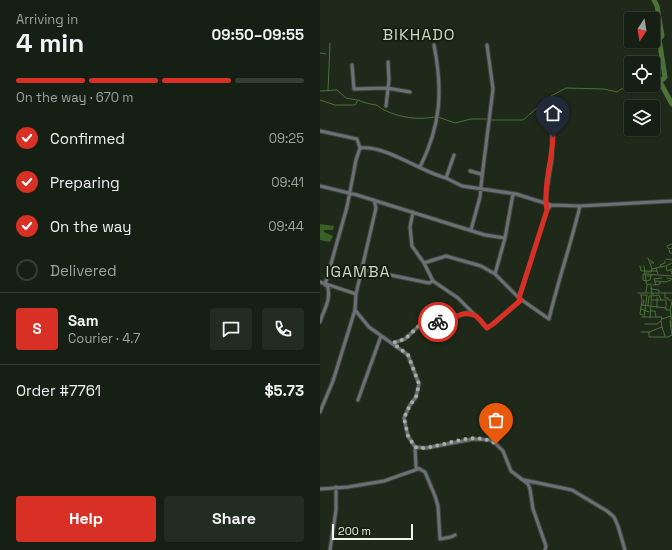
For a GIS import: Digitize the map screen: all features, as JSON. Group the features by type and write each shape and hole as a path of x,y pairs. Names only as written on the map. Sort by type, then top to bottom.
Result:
{"street":[{"path":"420,167 432,140 437,117 440,87 434,45"},
{"path":"471,230 480,197 493,89 487,45"},
{"path":"386,106 389,80 388,62"},
{"path":"352,65 354,88 387,88 410,92"},
{"path":"547,210 545,202 552,158 552,122"},
{"path":"320,131 357,140 360,148 348,193 347,207 326,285 329,292 329,300 320,322"},
{"path":"360,148 373,148 462,186 513,194 551,204 580,206 672,201"},
{"path":"446,178 454,156"},
{"path":"470,171 481,174 482,177"},
{"path":"320,186 381,202 471,230 505,238"},
{"path":"495,274 505,238 513,194"},
{"path":"374,200 376,208"},
{"path":"320,412 333,381 355,310 356,294 376,208 381,202"},
{"path":"413,212 410,227 410,239 412,246 424,262 432,281 458,298 487,328 520,299 547,210 551,204"},
{"path":"424,262 446,256 481,266 495,274 520,299 550,319 556,289 570,248 580,206"},
{"path":"362,269 429,283 432,281"},
{"path":"320,282 356,294"},
{"path":"355,310 363,321 408,355 419,384 416,397 410,405 404,418 408,436 415,447 418,469"},
{"path":"393,343 405,339 423,322 450,320 465,313 475,316"},
{"path":"358,400 381,336"},
{"path":"415,447 426,448 474,439 490,440 503,451 511,472 530,488 533,509 546,546 545,550"},
{"path":"320,489 384,481 418,469 425,472 435,496 438,506 440,539 451,537 455,534"},
{"path":"520,479 572,490 607,511 614,517 625,550"},
{"path":"330,550 336,510 336,487"}],"green space":[{"path":"320,224 334,226 333,230 324,230 324,232 333,236 330,242 320,240"}],"waterway":[{"path":"654,0 657,6 662,36 659,39 665,77 660,82 672,104"},
{"path":"328,91 330,43"},
{"path":"320,53 326,54"},
{"path":"490,120 523,120 551,96 566,88 604,89 617,92 624,89"},
{"path":"320,91 337,90 346,98 357,100"},
{"path":"320,100 335,105 355,105 358,100 376,105 383,110 403,117 435,117"},
{"path":"438,117 455,123 471,119 487,119"},
{"path":"672,244 667,246 669,249 672,248"},
{"path":"669,250 670,253 672,253"},
{"path":"648,258 652,269"},
{"path":"666,259 672,260"},
{"path":"650,260 654,263 651,263"},
{"path":"661,267 660,265 665,263 665,261"},
{"path":"672,263 666,266 667,271 672,269"},
{"path":"640,266 641,271 657,271"},
{"path":"644,266 645,274 643,274 643,280 646,281 647,285"},
{"path":"656,268 665,266"},
{"path":"646,272 651,272 652,269 656,268 658,274"},
{"path":"671,270 672,274"},
{"path":"651,276 650,280 646,281 645,274 672,276"},
{"path":"647,276 652,276"},
{"path":"656,285 654,279 662,278"},
{"path":"667,278 672,279"},
{"path":"655,281 666,282 671,280"},
{"path":"653,285 660,284 660,282"},
{"path":"646,292 647,285 650,284"},
{"path":"650,318 651,284"},
{"path":"651,289 659,290 659,292"},
{"path":"638,293 672,293"},
{"path":"665,293 665,298 671,300"},
{"path":"653,294 653,296 659,295 661,300"},
{"path":"641,295 647,295 644,317"},
{"path":"641,295 642,300 640,314 643,315"},
{"path":"648,305 649,296 651,296"},
{"path":"657,297 657,300 666,300 666,308"},
{"path":"643,305 644,300"},
{"path":"652,300 657,300 657,308"},
{"path":"670,310 672,301"},
{"path":"641,305 666,308 666,310 670,310 671,316"},
{"path":"641,309 649,312"},
{"path":"650,311 655,311 656,317"},
{"path":"662,319 671,316 671,327"},
{"path":"642,317 662,317 661,321"},
{"path":"645,324 657,324 661,321 662,327"},
{"path":"670,321 672,335"},
{"path":"649,332 662,327 665,336"},
{"path":"641,332 649,332 649,337 668,337 672,335"},
{"path":"331,380 334,373"}],"way so far":[{"path":"438,322 423,322 415,331 401,342 393,343 405,351 408,355 419,384 419,390 416,397 406,412 404,418 408,436 415,447 420,448 426,448 459,440 474,439 490,440 496,444"}],"district":[{"name":"BIKHADO","path":"419,34"},
{"name":"IGAMBA","path":"358,271"}],"route":[{"path":"438,322 450,320 465,313 475,316 487,328 521,300 519,298 523,292 547,210 545,202 547,178 552,158 553,137"}]}
